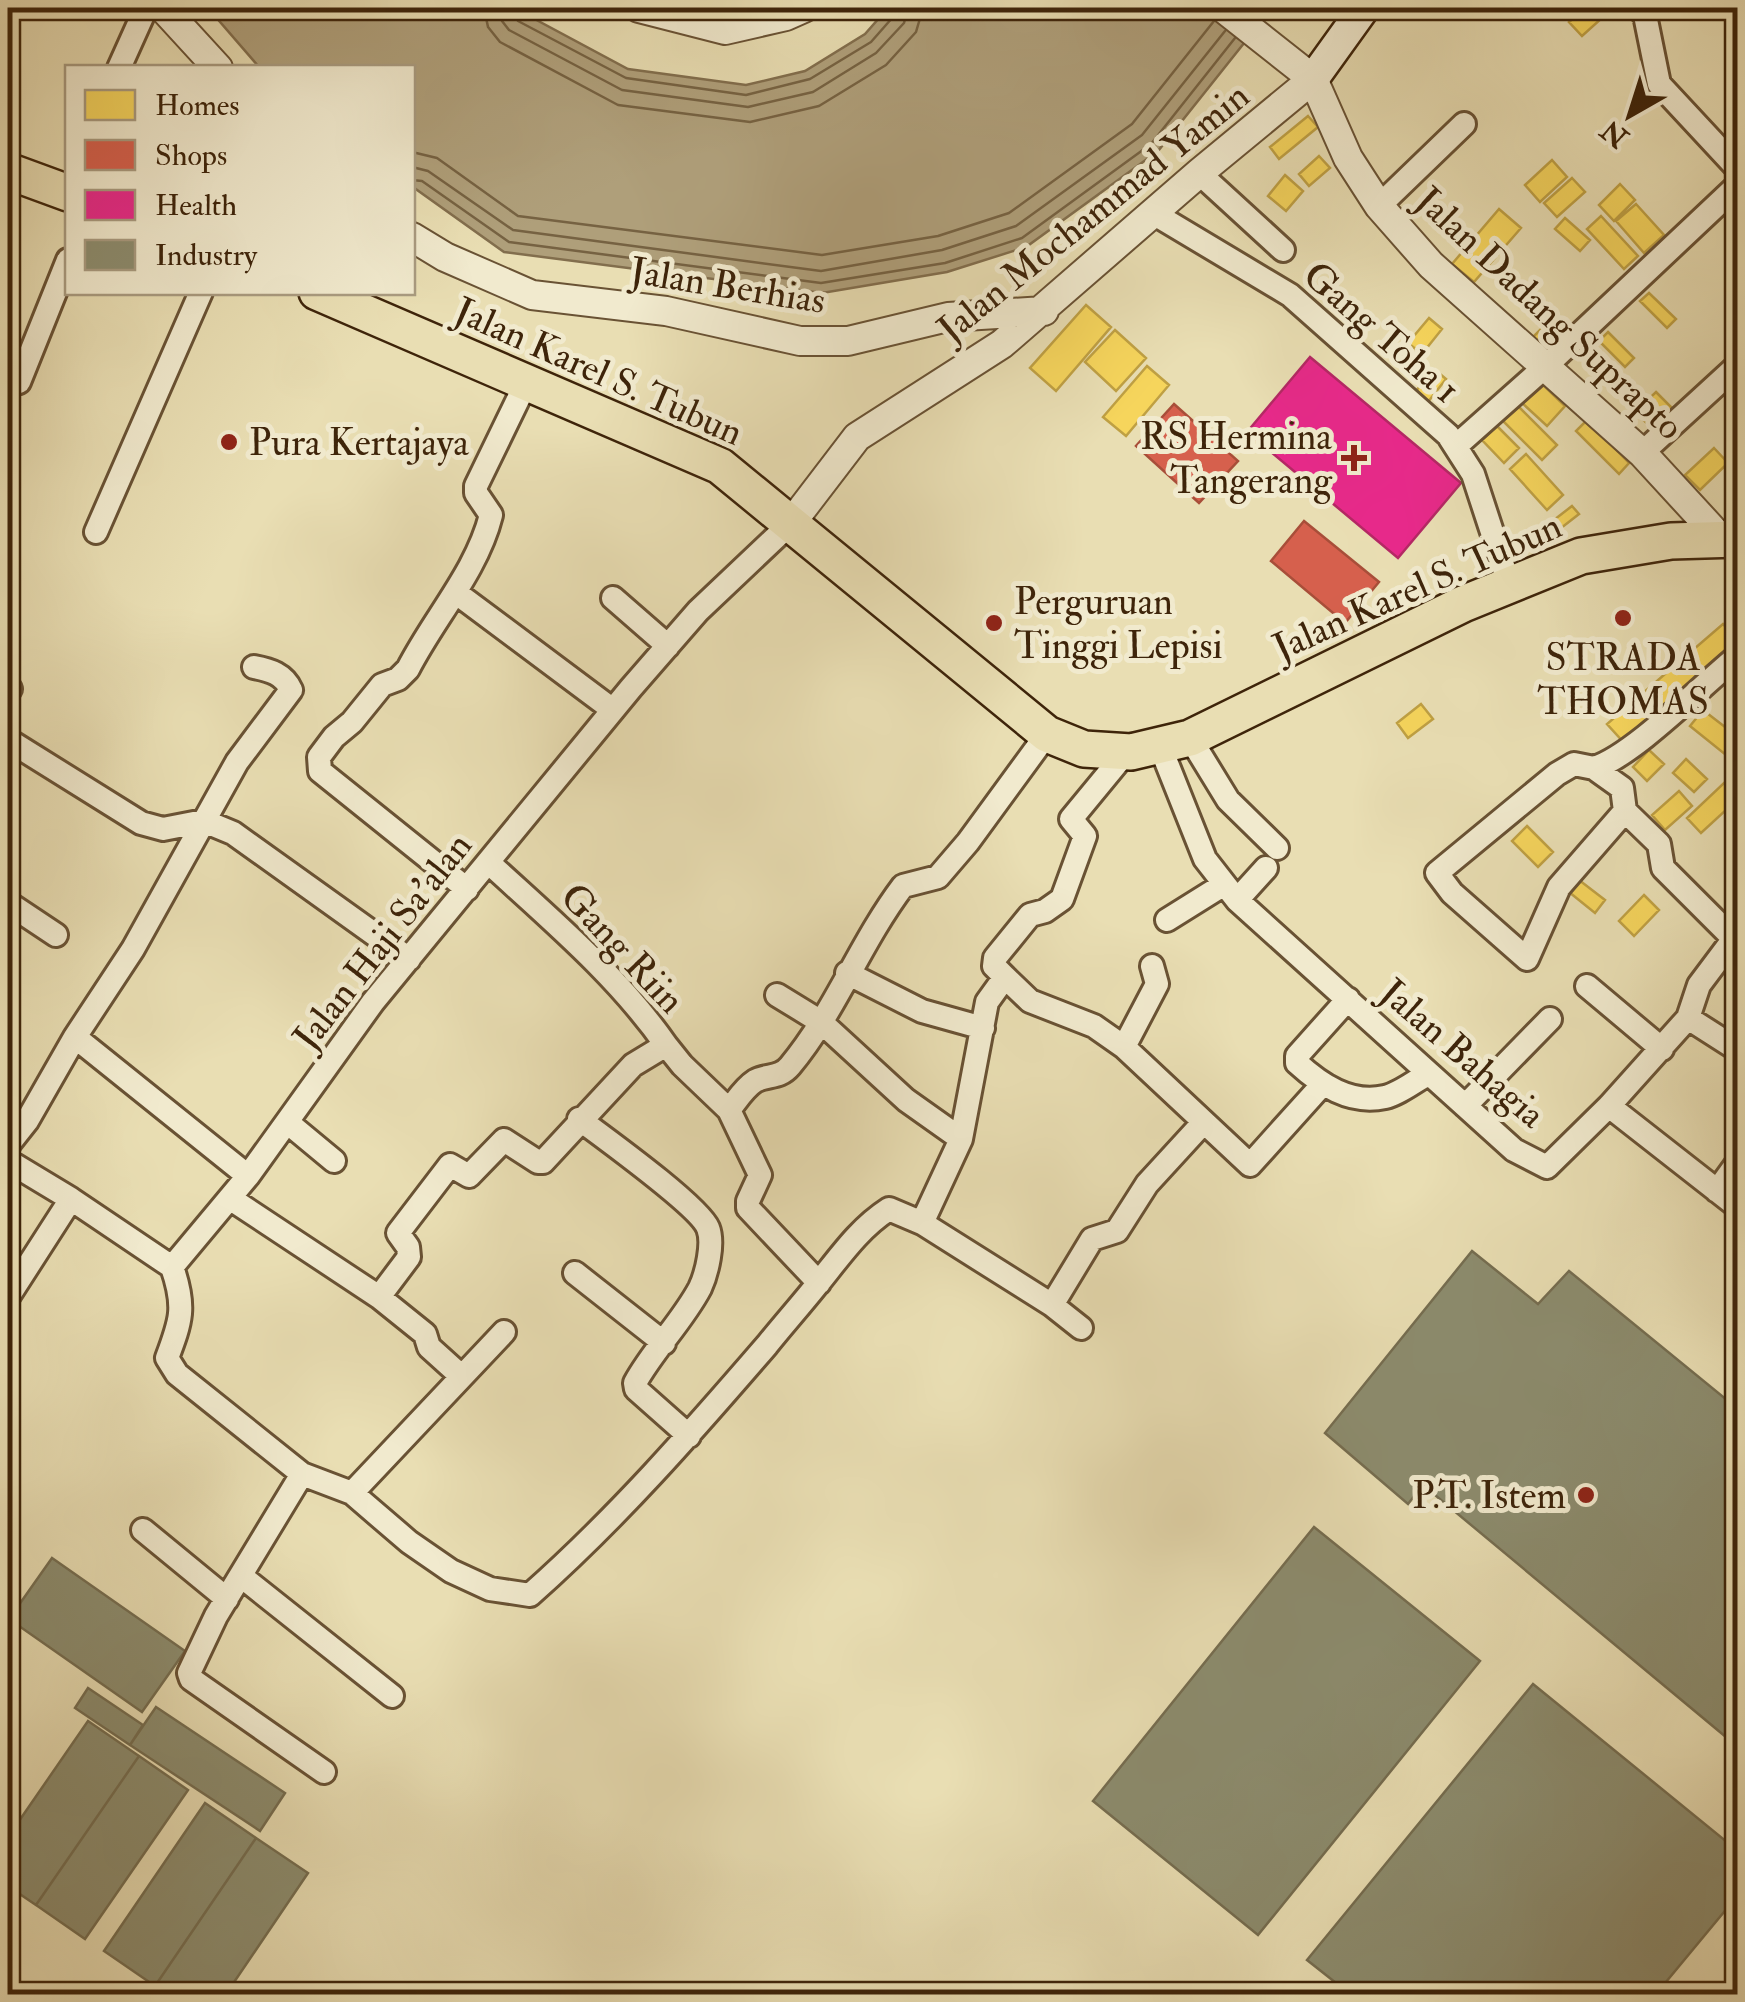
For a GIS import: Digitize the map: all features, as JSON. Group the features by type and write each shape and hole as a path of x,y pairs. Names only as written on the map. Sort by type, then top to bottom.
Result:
{"highway":[{"path":"8,170 65,192"},
{"name":"Jalan Karel S. Tubun","path":"324,295 720,466 1047,734 1084,749 1159,745 1510,584 1580,556 1671,541 1730,540"}],"main road":[{"path":"1313,80 1364,8"}],"street":[{"path":"121,65 146,8"},
{"path":"163,8 215,65"},
{"path":"639,8 729,19 786,16 804,8"},
{"name":"Jalan Dadang Suprapto","path":"1223,8 1313,80 1348,158 1378,206 1431,265 1642,452 1730,540"},
{"path":"1638,8 1645,15 1659,84 1738,169"},
{"name":"Jalan Mochammad Yamin","path":"792,522 858,438 1002,344 1044,311 1199,173 1313,80"},
{"path":"1378,206 1464,124"},
{"path":"1199,173 1284,250"},
{"name":"Gang Toha 1","path":"1153,213 1290,295 1456,446 1548,366 1738,185"},
{"name":"Jalan Berhias","path":"415,239 445,257 532,295 666,311 800,341 848,340 948,318 1044,311"},
{"path":"19,382 65,267"},
{"path":"96,532 201,295"},
{"path":"1642,452 1738,365"},
{"path":"468,890 320,771 318,764 334,737 380,688 408,669 455,592 491,516 476,494 476,486 526,383"},
{"path":"1456,446 1474,474 1510,584"},
{"name":"Jalan Haji Sa'alan","path":"172,1267 231,1199 372,1002 613,710 698,611 792,522"},
{"path":"455,592 613,710"},
{"path":"613,598 668,646"},
{"path":"1594,768 1625,751 1738,656"},
{"path":"8,1145 27,1121 75,1037 133,949 252,738 291,690 272,671 254,666"},
{"path":"729,1110 751,1084 780,1076 822,1022 846,973 903,886 938,877 1047,734"},
{"path":"8,740 141,823 163,829 204,821 233,833 410,960"},
{"path":"1167,920 1230,892 1271,858 1228,800 1159,745 1071,819 1085,836 1066,894 1054,906 1030,915 995,958 994,966 1030,1001 1094,1026 1124,1048 1250,1166 1322,1086"},
{"name":"Jalan Bahagia","path":"1159,745 1206,859 1230,892 1514,1150 1547,1167 1609,1106 1688,1018 1699,985 1735,936"},
{"path":"1624,811 1558,887 1527,959 1452,894 1437,873 1557,774 1574,764 1594,768 1622,788 1624,811 1659,844 1662,868 1735,936"},
{"name":"Gang Riin","path":"379,1297 410,1257 398,1233 450,1165 469,1176 504,1140 540,1162 633,1065 666,1045 616,982 488,862"},
{"path":"8,904 56,935"},
{"path":"1124,1048 1157,984 1152,966"},
{"path":"846,973 922,1011 984,1028"},
{"path":"922,1223 961,1139 987,1002 1005,976"},
{"path":"1587,986 1662,1049"},
{"path":"777,995 822,1022 906,1100 961,1139"},
{"path":"1348,1000 1296,1058 1322,1086 1367,1098 1387,1097 1428,1074"},
{"path":"1688,1018 1738,1050"},
{"path":"1465,1106 1550,1019"},
{"path":"75,1037 248,1176"},
{"path":"666,1045 729,1110 760,1175 748,1208 819,1283"},
{"path":"1609,1106 1738,1207"},
{"path":"579,1119 656,1178 710,1231 701,1286 638,1378 636,1389 689,1436"},
{"path":"287,1122 334,1161"},
{"path":"1052,1305 1092,1239 1117,1231 1147,1184 1202,1124"},
{"path":"8,1161 72,1198 172,1267 182,1315 167,1358 205,1397 302,1474 352,1494 410,1542 452,1571 490,1590 530,1595 577,1554 689,1436 819,1283 846,1245 889,1208 922,1223 1052,1305 1081,1328"},
{"path":"1716,1190 1738,1162"},
{"path":"8,1297 72,1198"},
{"path":"231,1199 379,1297 425,1334 428,1347 460,1375"},
{"path":"575,1273 664,1343"},
{"path":"352,1494 504,1332"},
{"path":"302,1474 197,1652 190,1677 324,1772"},
{"path":"144,1530 227,1599"},
{"path":"241,1576 392,1696"}],"water":[{"path":"208,8 514,8 628,69 746,85 805,71 865,34 888,8 1272,8 1158,151 1026,247 947,272 822,293 504,252 415,188 415,65 257,65"}],"building: Homes":[{"path":"1586,8 1612,9 1582,36 1569,22"},
{"path":"1308,116 1318,127 1279,159 1270,147"},
{"path":"1319,156 1330,168 1309,186 1299,174"},
{"path":"1552,160 1567,177 1540,202 1525,185"},
{"path":"1285,175 1303,191 1286,211 1268,196"},
{"path":"1572,178 1585,192 1557,217 1544,203"},
{"path":"1620,184 1635,200 1614,221 1599,205"},
{"path":"1636,204 1664,235 1644,253 1616,221"},
{"path":"1499,209 1521,228 1474,282 1452,264"},
{"path":"1601,216 1638,256 1624,269 1587,229"},
{"path":"1565,218 1590,240 1580,251 1555,229"},
{"path":"1649,293 1676,319 1667,328 1640,301"},
{"path":"1086,305 1111,327 1056,391 1030,368"},
{"path":"1429,318 1442,329 1422,354 1408,343"},
{"path":"1549,321 1567,339 1547,359 1529,341"},
{"path":"1115,330 1146,358 1116,391 1085,362"},
{"path":"1608,332 1634,358 1625,367 1599,341"},
{"path":"1147,366 1169,385 1126,436 1103,417"},
{"path":"1434,369 1446,379 1424,407 1411,397"},
{"path":"1539,381 1565,406 1547,426 1520,401"},
{"path":"1656,392 1674,410 1654,430 1635,412"},
{"path":"1517,405 1557,445 1542,460 1502,420"},
{"path":"1587,420 1629,463 1619,474 1576,431"},
{"path":"1497,426 1519,448 1504,463 1482,440"},
{"path":"1714,448 1728,463 1700,490 1685,475"},
{"path":"1526,454 1563,495 1547,510 1510,469"},
{"path":"1572,506 1579,514 1556,532 1550,523"},
{"path":"1723,624 1738,641 1738,651 1627,746 1607,724"},
{"path":"1421,704 1433,719 1408,738 1397,723"},
{"path":"1703,710 1738,737 1726,755 1690,726"},
{"path":"1649,750 1664,764 1647,781 1633,767"},
{"path":"1686,759 1707,779 1694,792 1673,773"},
{"path":"1724,783 1738,799 1701,833 1687,818"},
{"path":"1679,791 1692,806 1665,830 1652,815"},
{"path":"1527,826 1553,852 1538,867 1512,841"},
{"path":"1579,880 1605,900 1595,913 1569,892"},
{"path":"1644,895 1659,910 1634,936 1619,921"}],"building: Shops":[{"path":"1174,404 1238,461 1199,503 1136,446"},
{"path":"1304,521 1379,582 1345,623 1271,561"}],"building: Health":[{"name":"RS Hermina Tangerang","path":"1310,357 1461,483 1398,558 1247,432"}],"building: Industry":[{"name":"P.T. Istem","path":"1472,1251 1538,1304 1569,1271 1738,1409 1738,1747 1423,1485 1408,1504 1325,1433"},
{"path":"1314,1527 1480,1661 1258,1935 1093,1801"},
{"path":"52,1558 185,1651 142,1712 9,1619"},
{"path":"1533,1684 1738,1851 1738,1895 1656,1994 1350,1994 1307,1960"},
{"path":"88,1688 143,1725 130,1745 75,1708"},
{"path":"156,1707 285,1793 260,1831 130,1745"},
{"path":"88,1721 139,1756 36,1905 8,1886 8,1837"},
{"path":"139,1756 188,1790 85,1939 36,1905"},
{"path":"205,1803 256,1838 155,1986 104,1951"},
{"path":"256,1838 308,1873 226,1994 168,1994 155,1986"}],"place":[{"name":"Pura Kertajaya","path":"229,442"},
{"name":"RS Hermina Tangerang","path":"1354,458"},
{"name":"STRADA THOMAS","path":"1623,618"},
{"name":"Perguruan Tinggi Lepisi","path":"994,623"},
{"name":"P.T. Istem","path":"1586,1495"}]}
